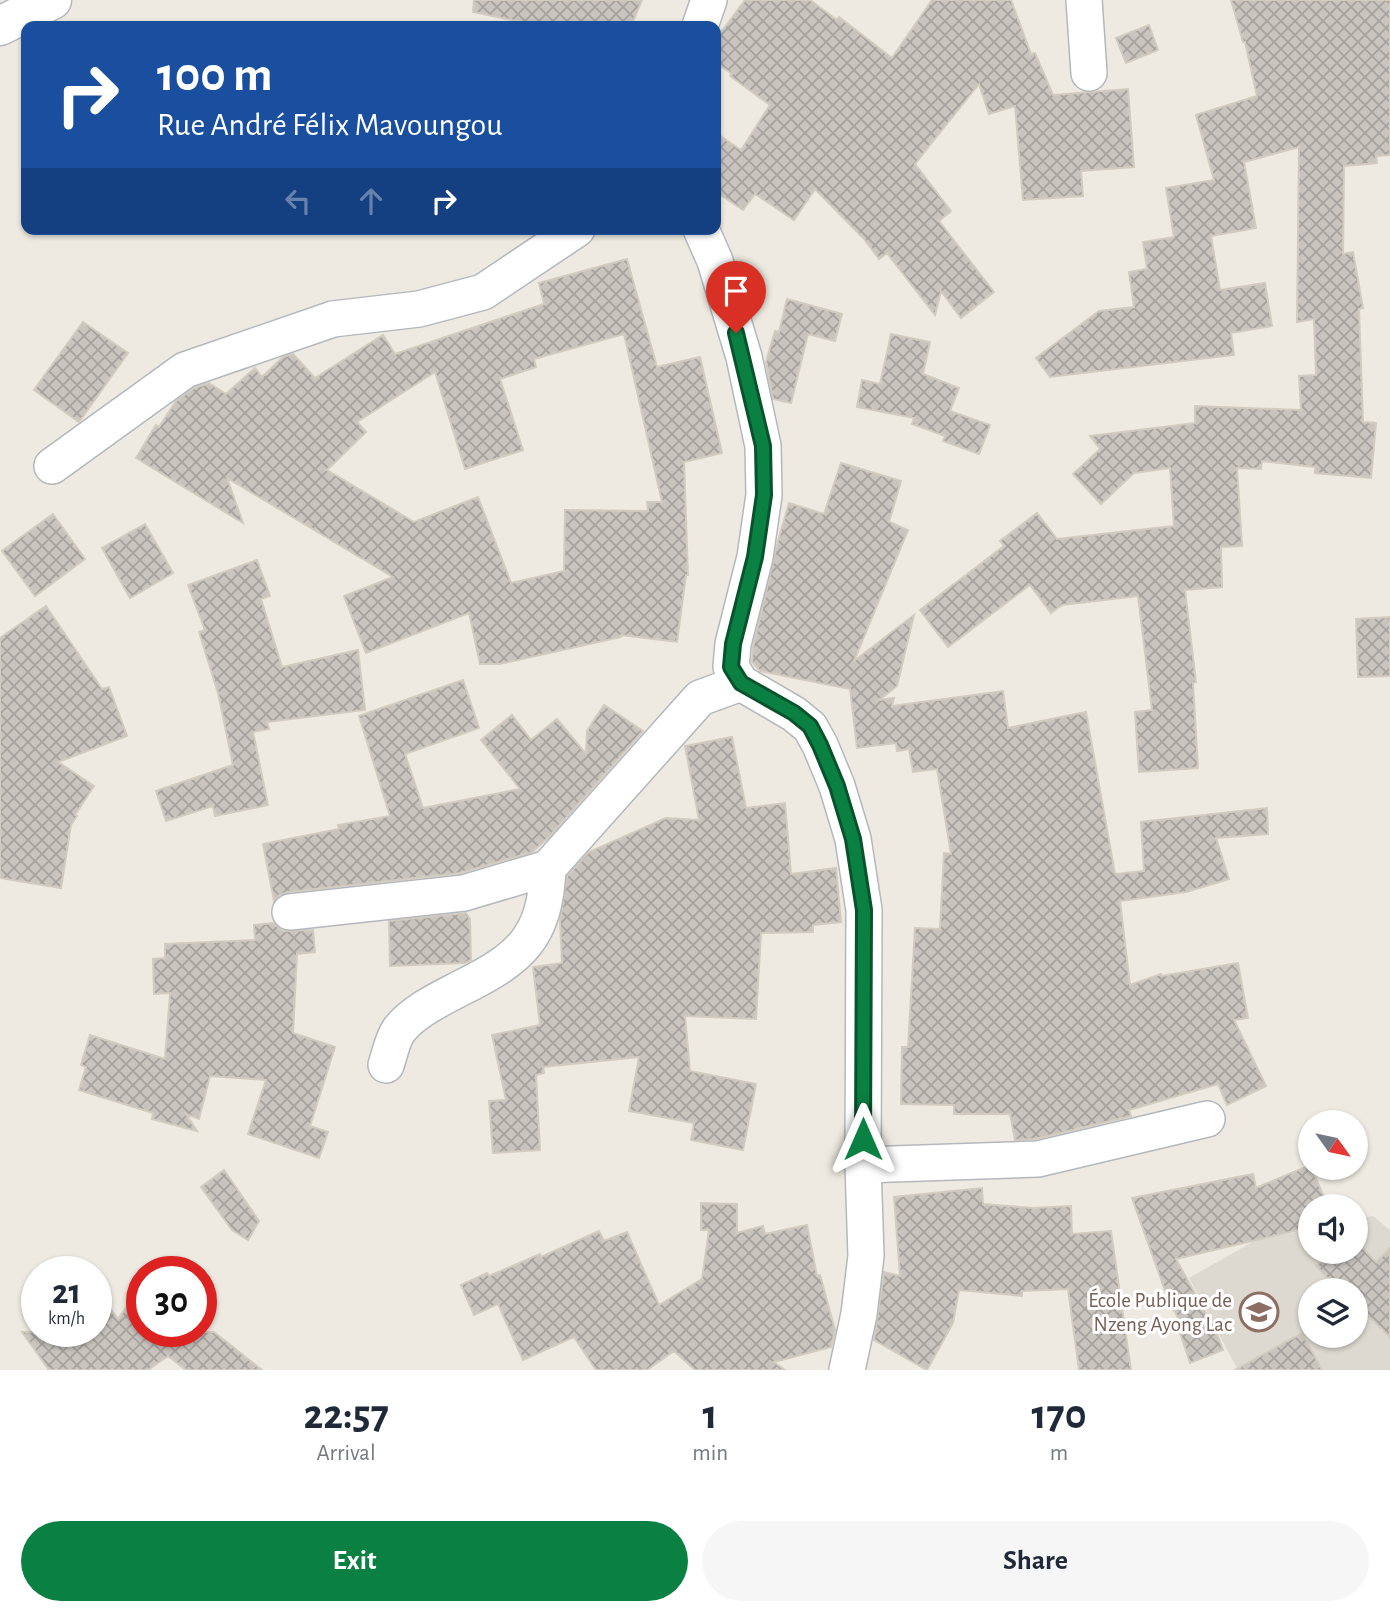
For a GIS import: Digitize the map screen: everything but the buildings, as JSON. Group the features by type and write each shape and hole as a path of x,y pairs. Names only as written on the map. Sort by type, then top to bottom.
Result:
{"street":[{"path":"0,26 52,0"},
{"path":"701,21 709,0"},
{"path":"1084,0 1089,73"},
{"path":"52,466 185,370 333,319 419,309 483,292 568,235"},
{"path":"704,235 715,261 744,357 763,446 764,495 755,557 733,644 731,667 741,683 794,713 810,726 837,786 853,839 864,910 863,1165 866,1256 859,1314 847,1370"},
{"path":"290,912 464,893 548,868 700,698 741,683"},
{"path":"386,1065 400,1030 415,1016 439,997 502,965 526,945 537,926 547,898 548,868"},
{"path":"863,1165 1038,1159 1207,1119"}],"shaded area":[{"name":"École Publique de Nzeng Ayong Lac","path":"1373,1216 1390,1230 1390,1370 1238,1370 1189,1278 1256,1240 1298,1232 1298,1264 1368,1264 1368,1217"}],"place":[{"name":"École Publique de Nzeng Ayong Lac","path":"1259,1312"}],"route":[{"path":"736,333 744,357 763,446 764,495 755,557 733,644 731,667 741,683 794,713 810,726 837,786 853,839 864,910 863,1139"}]}
